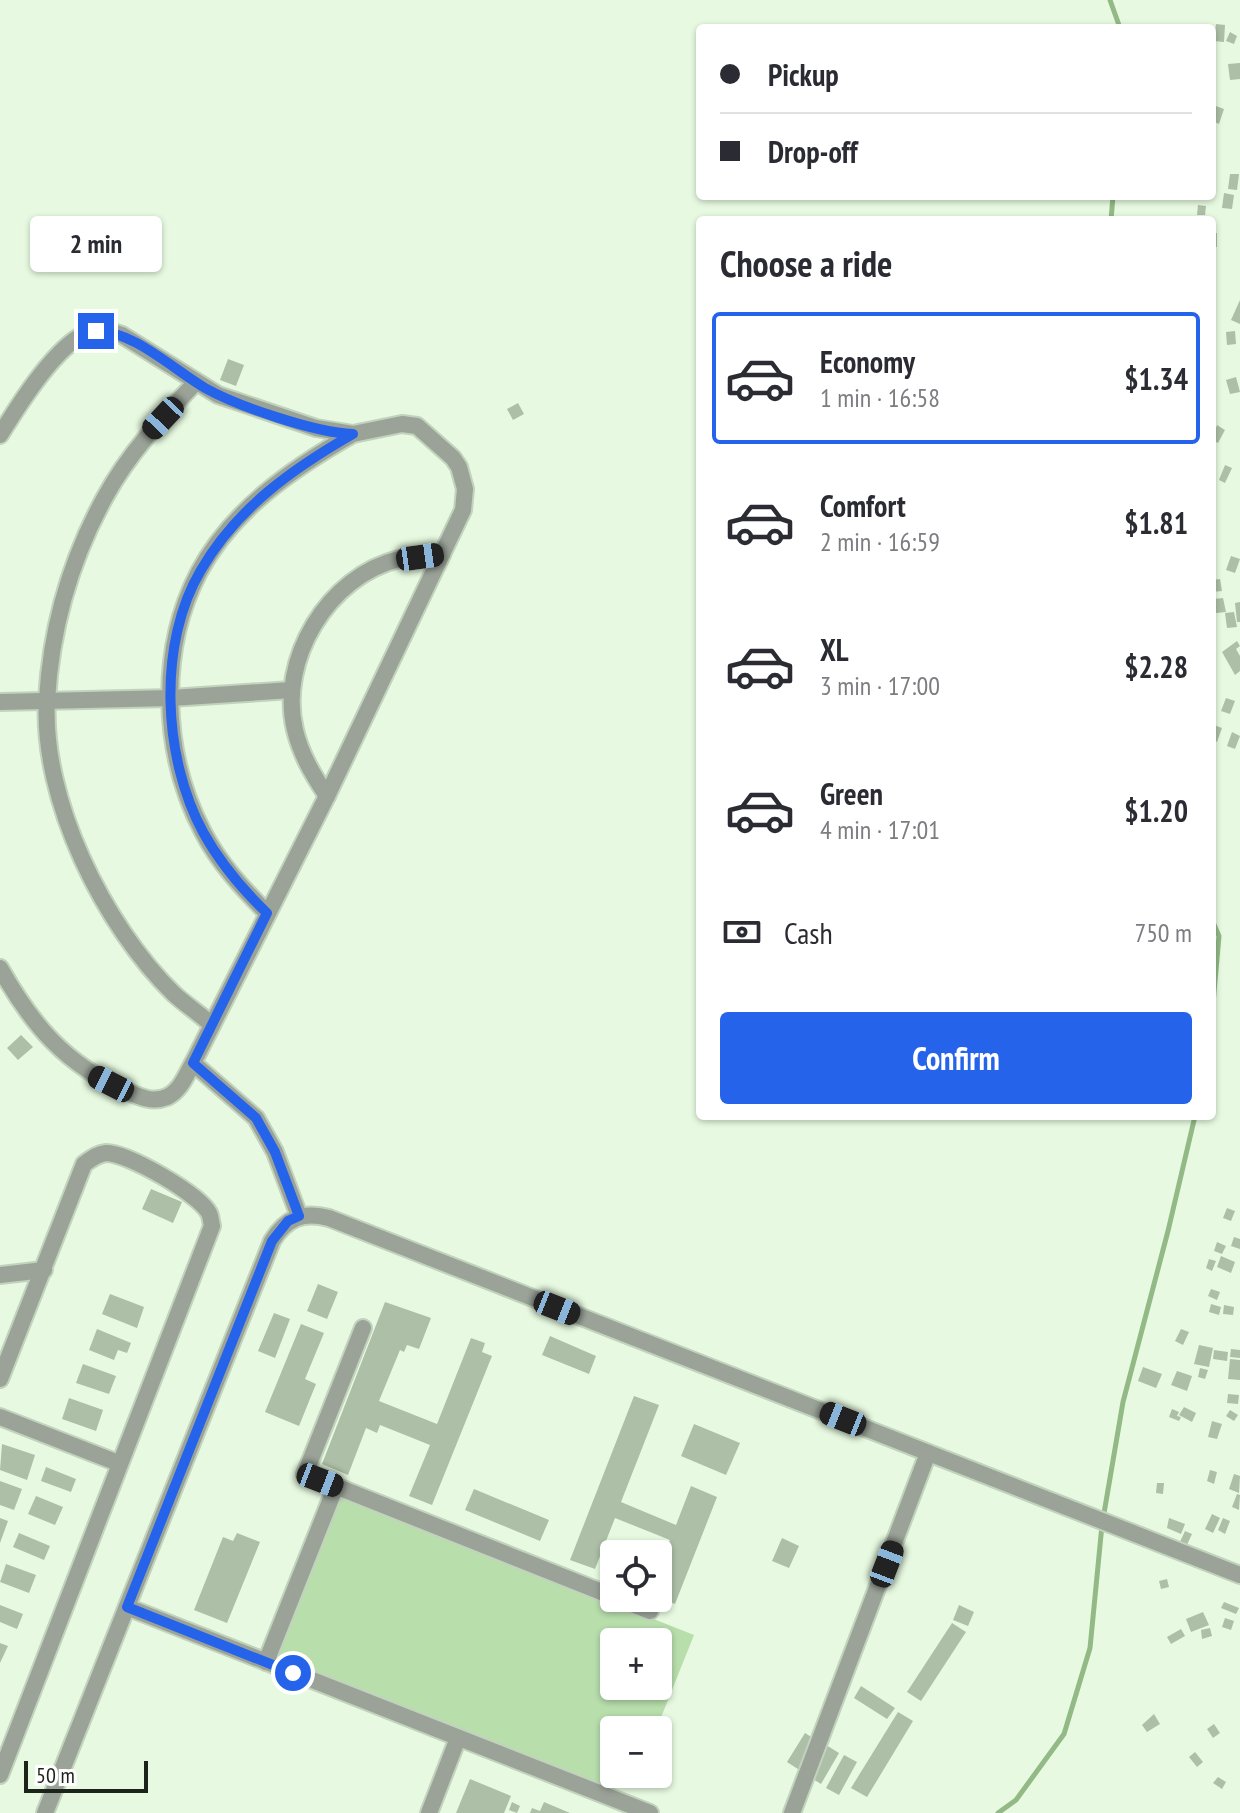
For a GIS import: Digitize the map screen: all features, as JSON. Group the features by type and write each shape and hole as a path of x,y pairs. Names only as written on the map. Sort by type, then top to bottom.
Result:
{"street":[{"path":"0,435 47,369 72,343 96,331 122,335 196,382 230,400 258,410 328,431 353,434 409,424 424,430 453,458 463,478 465,500 463,510 327,796 181,1085 165,1098 145,1099 111,1084 70,1059 46,1036 0,968"},
{"path":"196,382 146,435 106,495 75,561 55,630 47,702 52,767 70,830 96,890 140,954 174,994 212,1025"},
{"path":"267,913 221,861 198,821 179,767 173,733 173,654 183,612 200,571 224,536 285,476 353,434"},
{"path":"327,796 306,764 294,728 292,690 302,647 324,608 357,578 398,559 442,554"},
{"path":"0,702 171,698 292,690"},
{"path":"193,1063 256,1118 275,1152 299,1216"},
{"path":"0,1379 84,1164 103,1153 114,1154 152,1170 190,1193 209,1213 212,1226 0,1775"},
{"path":"45,1813 272,1241 288,1221 299,1216 314,1214 329,1218 1240,1575"},
{"path":"0,1275 44,1270"},
{"path":"363,1328 305,1474 600,1591"},
{"path":"0,1417 118,1463"},
{"path":"792,1813 928,1453"},
{"path":"266,1662 336,1486"},
{"path":"127,1607 650,1813"},
{"path":"429,1813 458,1738"}],"green space":[{"path":"339,1494 600,1598 600,1612 636,1612 694,1635 672,1690 672,1628 600,1628 600,1700 668,1700 662,1716 600,1716 600,1783 591,1782 275,1655"}],"building":[{"path":"1216,24 1225,25 1224,42 1216,41"},
{"path":"1230,32 1237,36 1234,44 1226,41"},
{"path":"1240,63 1240,79 1230,80 1228,64"},
{"path":"1216,106 1224,109 1219,124 1216,123"},
{"path":"1230,174 1239,174 1237,190 1228,189"},
{"path":"1224,193 1234,195 1232,209 1222,208"},
{"path":"1198,205 1206,206 1205,215 1197,215"},
{"path":"1240,300 1240,324 1231,320"},
{"path":"1235,331 1236,344 1227,345 1226,332"},
{"path":"228,359 244,365 236,386 220,380"},
{"path":"1236,377 1240,392 1230,394 1226,380"},
{"path":"518,403 524,414 513,420 507,409"},
{"path":"1217,425 1225,430 1218,443 1216,442"},
{"path":"1225,465 1232,468 1225,483 1219,480"},
{"path":"1231,556 1240,559 1235,573 1226,570"},
{"path":"1220,579 1222,591 1216,592 1216,580"},
{"path":"1223,598 1226,612 1216,613 1216,599"},
{"path":"1240,602 1240,622 1237,622 1235,603"},
{"path":"1234,612 1237,627 1227,628 1225,613"},
{"path":"1237,641 1240,646 1236,649 1240,656 1240,671 1235,675 1222,652"},
{"path":"1226,698 1235,701 1230,714 1221,711"},
{"path":"1216,726 1222,728 1216,742"},
{"path":"1232,732 1240,736 1235,749 1227,746"},
{"path":"21,1035 33,1047 18,1060 7,1048"},
{"path":"151,1189 182,1202 173,1223 142,1209"},
{"path":"1227,1208 1235,1211 1231,1221 1223,1218"},
{"path":"1234,1237 1240,1239 1240,1249 1231,1246"},
{"path":"1217,1242 1226,1246 1222,1254 1214,1251"},
{"path":"1221,1256 1235,1262 1231,1273 1217,1267"},
{"path":"1209,1259 1216,1261 1212,1271 1206,1268"},
{"path":"318,1284 338,1292 327,1319 307,1311"},
{"path":"1211,1289 1220,1292 1217,1300 1208,1296"},
{"path":"110,1294 144,1307 137,1328 102,1314"},
{"path":"385,1302 431,1318 419,1349 407,1345 404,1352 400,1350 379,1401 437,1424 471,1338 485,1343 482,1352 492,1356 432,1505 409,1496 430,1445 380,1425 377,1433 366,1428 348,1475 322,1464"},
{"path":"1211,1304 1221,1307 1219,1315 1209,1312"},
{"path":"1224,1305 1234,1307 1233,1315 1223,1314"},
{"path":"274,1313 290,1319 275,1358 258,1351"},
{"path":"301,1324 324,1333 305,1379 316,1384 299,1426 265,1412"},
{"path":"97,1329 131,1343 127,1353 118,1350 114,1360 89,1350"},
{"path":"1181,1329 1189,1332 1183,1345 1175,1341"},
{"path":"550,1336 596,1356 589,1374 542,1355"},
{"path":"1199,1345 1213,1348 1209,1367 1194,1364"},
{"path":"1231,1349 1240,1350 1240,1358 1230,1357"},
{"path":"1214,1350 1228,1352 1227,1361 1213,1359"},
{"path":"1230,1359 1240,1360 1240,1380 1228,1379"},
{"path":"83,1364 116,1376 109,1394 76,1383"},
{"path":"1143,1367 1162,1374 1156,1388 1138,1381"},
{"path":"1200,1368 1208,1370 1205,1379 1198,1377"},
{"path":"1177,1371 1192,1376 1187,1391 1171,1385"},
{"path":"1228,1394 1239,1395 1238,1404 1227,1403"},
{"path":"634,1396 659,1405 621,1502 676,1525 691,1486 717,1497 675,1604 672,1603 672,1540 615,1518 606,1540 600,1540 600,1556 595,1569 570,1560"},
{"path":"69,1398 103,1410 96,1431 62,1419"},
{"path":"1184,1407 1196,1413 1192,1422 1179,1415"},
{"path":"1172,1409 1179,1412 1179,1421 1169,1417"},
{"path":"1230,1410 1238,1415 1234,1421 1226,1416"},
{"path":"1212,1421 1222,1424 1217,1439 1208,1437"},
{"path":"694,1424 740,1443 726,1475 681,1456"},
{"path":"2,1444 35,1455 27,1480 0,1470"},
{"path":"46,1467 76,1479 71,1492 41,1481"},
{"path":"1210,1470 1217,1472 1214,1484 1207,1481"},
{"path":"1234,1474 1240,1476 1239,1493 1229,1489"},
{"path":"0,1481 22,1489 14,1510 0,1505"},
{"path":"1157,1483 1164,1483 1163,1494 1156,1493"},
{"path":"474,1489 549,1520 540,1541 465,1510"},
{"path":"1237,1494 1240,1495 1239,1510 1232,1507"},
{"path":"36,1496 63,1507 55,1525 28,1514"},
{"path":"1212,1514 1220,1518 1213,1533 1205,1529"},
{"path":"0,1518 8,1521 0,1543"},
{"path":"1169,1518 1185,1524 1181,1534 1167,1528"},
{"path":"1223,1518 1230,1521 1225,1534 1218,1530"},
{"path":"1185,1531 1192,1534 1186,1547 1179,1544"},
{"path":"19,1533 50,1546 44,1560 13,1547"},
{"path":"237,1533 260,1542 227,1623 194,1610 223,1537 233,1541"},
{"path":"782,1538 799,1546 789,1568 772,1561"},
{"path":"6,1564 36,1575 29,1593 0,1582"},
{"path":"1167,1579 1169,1587 1161,1589 1159,1581"},
{"path":"1224,1602 1239,1608 1236,1614 1221,1608"},
{"path":"0,1605 23,1614 17,1629 0,1622"},
{"path":"959,1605 974,1612 968,1626 953,1620"},
{"path":"1203,1612 1209,1625 1191,1632 1186,1619"},
{"path":"1225,1618 1234,1621 1231,1630 1222,1627"},
{"path":"952,1623 966,1632 921,1701 907,1692"},
{"path":"1210,1628 1212,1636 1202,1639 1201,1630"},
{"path":"1181,1629 1185,1636 1171,1644 1167,1637"},
{"path":"0,1643 8,1646 0,1663"},
{"path":"861,1686 895,1708 887,1719 854,1698"},
{"path":"898,1712 913,1721 867,1797 851,1788"},
{"path":"1154,1714 1160,1724 1147,1732 1142,1725"},
{"path":"1214,1724 1220,1733 1213,1738 1207,1729"},
{"path":"805,1733 819,1742 801,1771 787,1762"},
{"path":"826,1745 839,1753 821,1784 808,1776"},
{"path":"1195,1752 1203,1762 1197,1767 1189,1757"},
{"path":"844,1755 857,1762 839,1795 826,1788"},
{"path":"1218,1777 1226,1782 1222,1789 1213,1783"},
{"path":"470,1779 511,1796 504,1813 456,1813"},
{"path":"512,1802 520,1806 517,1813 509,1810"},
{"path":"544,1802 570,1813 530,1813 532,1808 540,1811"}],"waterway":[{"path":"1110,0 1119,24"},
{"path":"1111,216 1113,200"},
{"path":"1216,929 1219,936 1216,970"},
{"path":"998,1813 1016,1800 1064,1734 1090,1648 1102,1525 1123,1402 1194,1120"}],"route":[{"path":"96,331 122,335 206,389 230,400 316,428 353,434 285,476 252,504 224,536 200,571 183,612 173,654 173,733 189,800 203,832 221,861 267,913 193,1063 256,1118 275,1152 299,1216 278,1230 272,1241 127,1607 293,1673"}]}
